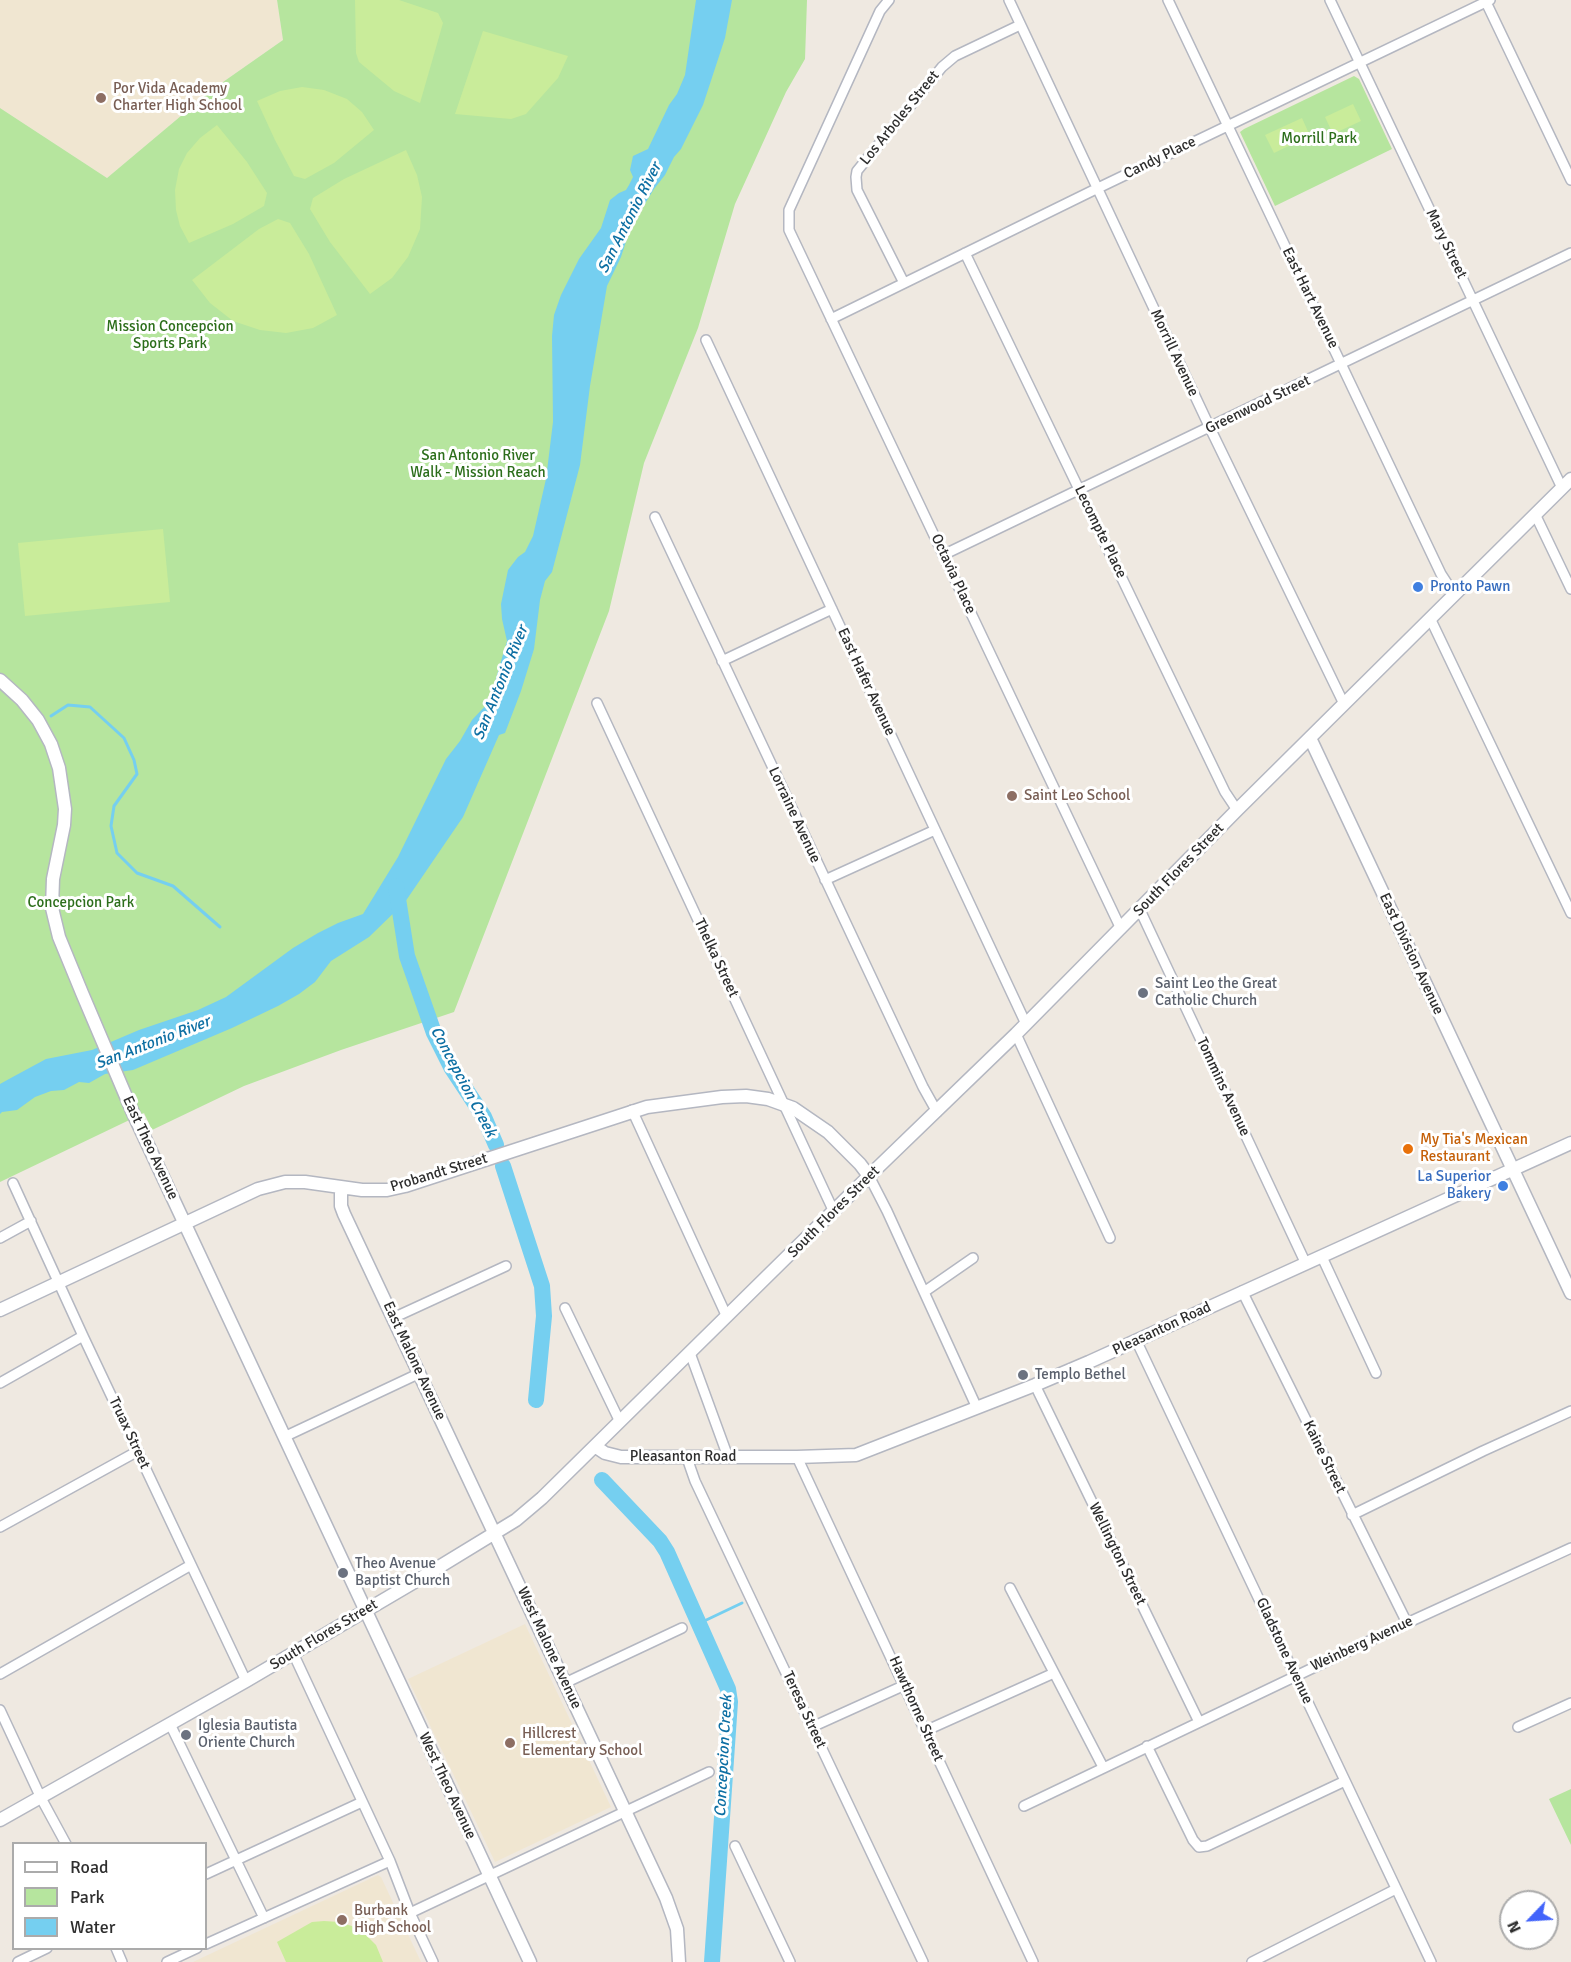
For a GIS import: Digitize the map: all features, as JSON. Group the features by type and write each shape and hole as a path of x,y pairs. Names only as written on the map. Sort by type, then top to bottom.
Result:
{"main road":[{"name":"South Flores Street","path":"0,1821 246,1681 495,1533 516,1520 542,1498 1016,1034 1237,810 1567,484"},
{"name":"East Theo Avenue","path":"0,680 22,700 38,720 51,744 59,768 65,808 64,825 53,879 52,908 59,937 133,1113 365,1610"},
{"name":"East Division Avenue","path":"1310,738 1571,1293"},
{"name":"Probandt Street","path":"0,1310 258,1189 277,1184 305,1182 373,1191 405,1186 632,1110 722,1097 757,1097 784,1105 807,1117 828,1132 869,1176"},
{"name":"Pleasanton Road","path":"596,1447 605,1453 621,1457 856,1455 1035,1386 1571,1143"},
{"name":"East Malone Avenue","path":"341,1188 341,1206 344,1214 495,1533"},
{"name":"West Malone Avenue","path":"495,1533 673,1916 679,1962"},
{"name":"West Theo Avenue","path":"365,1610 530,1962"}],"street":[{"name":"Octavia Place","path":"889,0 880,11 789,210 789,230 1121,929"},
{"name":"Morrill Avenue","path":"1009,0 1096,189 1344,704"},
{"name":"East Hart Avenue","path":"1168,0 1441,574 1454,594"},
{"name":"Mary Street","path":"1330,0 1473,300 1567,484"},
{"name":"Candy Place","path":"831,319 1487,1"},
{"path":"1487,1 1571,180"},
{"name":"Los Arboles Street","path":"904,284 857,190 855,177 857,171 942,67 955,56 1020,25"},
{"name":"Lecompte Place","path":"965,253 1220,781 1237,810"},
{"name":"Greenwood Street","path":"944,555 1571,253"},
{"name":"East Hafer Avenue","path":"706,340 1026,1024"},
{"path":"1535,514 1571,589"},
{"name":"Lorraine Avenue","path":"654,517 923,1087 937,1112"},
{"path":"722,661 832,609"},
{"path":"1430,618 1571,913"},
{"name":"Thelka Street","path":"597,703 834,1212"},
{"path":"825,880 935,830"},
{"name":"Tommins Avenue","path":"1140,910 1306,1264"},
{"path":"1016,1034 1110,1238"},
{"path":"632,1110 728,1317"},
{"path":"869,1176 977,1408"},
{"name":"Truax Street","path":"13,1183 82,1336 246,1681"},
{"path":"0,1238 31,1221"},
{"path":"1322,1257 1376,1373"},
{"path":"924,1292 974,1258"},
{"path":"393,1318 506,1266"},
{"name":"Kaine Street","path":"1242,1291 1407,1623"},
{"path":"565,1308 620,1422"},
{"path":"0,1383 82,1336"},
{"name":"Gladstone Avenue","path":"1136,1340 1431,1962"},
{"path":"690,1353 728,1457"},
{"path":"284,1437 420,1373"},
{"name":"Wellington Street","path":"1035,1386 1199,1722"},
{"path":"1353,1515 1571,1411"},
{"path":"0,1527 138,1451"},
{"name":"Hawthorne Street","path":"797,1457 1033,1962"},
{"name":"Teresa Street","path":"687,1458 695,1481 922,1962"},
{"name":"Weinberg Avenue","path":"1024,1806 1407,1623 1571,1548"},
{"path":"0,1674 191,1565"},
{"path":"1010,1588 1103,1767"},
{"path":"565,1683 682,1628"},
{"path":"293,1653 390,1861 410,1913 433,1962"},
{"path":"925,1731 1054,1672"},
{"path":"812,1727 905,1685"},
{"path":"1518,1727 1571,1703"},
{"path":"0,1710 41,1798 65,1842"},
{"path":"170,1724 264,1918"},
{"path":"1147,1746 1199,1848 1345,1781"},
{"path":"410,1913 709,1772"},
{"path":"207,1874 362,1802"},
{"path":"735,1846 790,1962"},
{"path":"207,1944 390,1861"},
{"path":"1252,1962 1396,1889"},
{"path":"18,1962 43,1950"},
{"path":"167,1962 192,1950"}],"shaded area":[{"name":"Por Vida Academy Charter High School","path":"0,0 277,0 283,40 213,89 107,178 0,108"},
{"name":"Hillcrest Elementary School","path":"525,1624 611,1807 495,1862 408,1679"},
{"name":"Burbank High School","path":"378,1875 381,1877 421,1962 193,1962"}],"green space":[{"path":"277,0 807,0 805,59 786,92 735,204 698,328 644,463 609,611 454,1012 244,1086 152,1130 144,1113 0,1182 0,108 107,178 213,89 283,40"},
{"path":"355,0 399,0 438,13 443,23 420,103 394,91 359,62 356,53"},
{"path":"483,31 568,56 558,78 526,114 511,119 455,114"},
{"name":"Morrill Park","path":"1354,76 1359,79 1392,149 1275,206 1240,132"},
{"path":"302,87 324,90 347,99 362,112 374,130 334,163 305,179 294,176 257,101 280,91"},
{"path":"1353,104 1361,121 1333,134 1325,117"},
{"path":"1302,118 1310,136 1274,153 1265,135"},
{"path":"217,125 247,162 267,193 264,206 233,224 189,243 180,226 176,210 175,190 179,169 187,153 200,138"},
{"path":"406,150 417,175 422,197 420,229 408,257 392,278 370,294 330,242 310,209 313,198 344,179"},
{"path":"278,219 290,223 309,254 337,315 313,328 286,333 260,330 233,321 210,303 192,280 259,229"},
{"path":"163,529 170,602 25,616 18,543"},
{"path":"1571,1789 1571,1845 1549,1799"},
{"path":"312,1922 339,1922 355,1927 364,1933 376,1945 383,1962 286,1962 277,1942"}],"water":[{"name":"San Antonio River","path":"696,0 732,0 725,38 703,105 681,149 631,226 621,257 607,286 590,386 580,465 552,572 545,581 540,600 534,649 505,733 499,735 463,817 405,902 369,937 331,961 315,982 299,994 232,1028 133,1070 105,1074 89,1083 79,1082 64,1090 51,1091 35,1097 17,1110 0,1114 0,1084 9,1079 46,1059 92,1050 226,997 293,948 338,923 363,914 398,857 446,759 472,720 489,702 507,641 501,604 508,570 525,552 533,536 546,479 553,422 552,336 554,315 579,259 601,228 610,200 626,190 633,177 630,170 633,156 648,149 669,105 677,94 685,75"}],"waterway":[{"path":"51,716 68,705 90,707 124,738 134,760 137,774 114,806 111,826 117,853 137,873 173,886 220,927"},
{"name":"Concepcion Creek","path":"396,886 407,956 434,1033 451,1067 484,1117 496,1145"},
{"name":"Concepcion Creek","path":"503,1166 542,1286 544,1316 536,1400"},
{"name":"Concepcion Creek","path":"602,1480 660,1541 667,1552 728,1689 730,1702 712,1962"},
{"path":"700,1623 742,1603"}],"place":[{"name":"Por Vida Academy Charter High School","path":"101,98"},
{"name":"Pronto Pawn","path":"1418,587"},
{"name":"Saint Leo School","path":"1012,796"},
{"name":"Saint Leo the Great Catholic Church","path":"1143,993"},
{"name":"My Tia's Mexican Restaurant","path":"1408,1149"},
{"name":"La Superior Bakery","path":"1503,1186"},
{"name":"Templo Bethel","path":"1023,1375"},
{"name":"Theo Avenue Baptist Church","path":"343,1573"},
{"name":"Iglesia Bautista Oriente Church","path":"186,1735"},
{"name":"Hillcrest Elementary School","path":"510,1743"},
{"name":"Burbank High School","path":"342,1920"}],"park label":[{"name":"Mission Concepcion Sports Park","path":"170,336"},
{"name":"San Antonio River Walk - Mission Reach","path":"478,464"},
{"name":"Concepcion Park","path":"81,903"}]}
